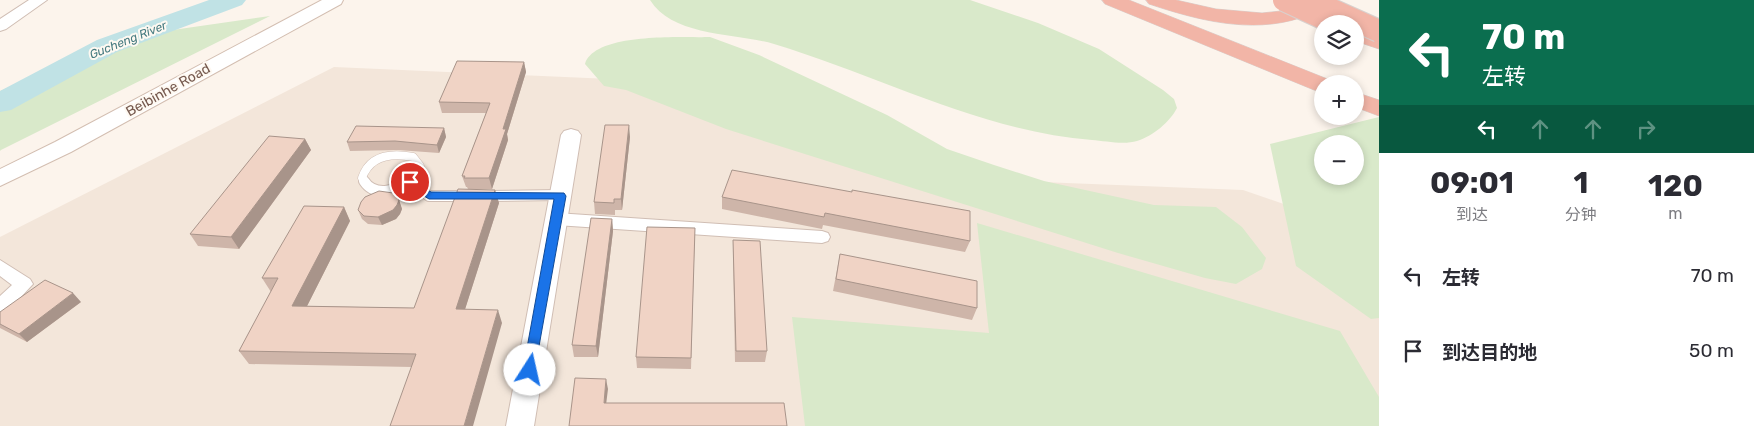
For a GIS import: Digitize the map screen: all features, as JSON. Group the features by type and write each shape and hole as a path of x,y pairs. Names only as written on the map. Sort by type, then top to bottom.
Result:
{"highway":[{"path":"1112,0 1314,83"},
{"path":"1155,0 1203,14 1254,18 1296,13 1319,0"},
{"path":"1284,0 1316,15"},
{"path":"1310,0 1379,31"},
{"path":"1364,36 1379,44"},
{"path":"1364,103 1379,109"}],"main road":[{"name":"Beibinhe Road","path":"0,178 63,148 335,0"}],"street":[{"path":"0,26 39,0"},
{"path":"520,426 571,135"},
{"path":"556,219 822,236"},
{"path":"0,268 24,284 0,308"}],"lane":[{"path":"398,154 413,157 420,166 420,171 410,182 393,190 375,190 368,188 362,178 367,167 373,161 398,154"},
{"path":"410,182 429,196 560,196"}],"shaded area":[{"path":"334,67 656,81 939,178 1243,190 1379,237 1379,426 0,426 0,237"}],"green space":[{"path":"650,0 970,0 1038,23 1099,49 1163,90 1174,99 1177,108 1160,128 1149,136 1137,141 1126,143 1051,135 1010,126 970,114 774,44 706,32 689,27 674,21 660,12"},
{"path":"270,16 0,151 0,91 124,37"},
{"path":"710,37 759,55 887,115 947,149 994,165 1044,181 1154,205 1216,207 1242,227 1266,258 1262,269 1236,284 1205,278 1118,253 726,129 626,90 604,86 585,64 592,54 605,46 622,42 641,39"},
{"path":"1379,117 1379,318 1371,319 1296,266 1270,144 1347,125 1364,125 1364,121"},
{"path":"977,223 1340,331 1379,397 1379,426 805,426 792,317 989,333"}],"building":[{"path":"457,61 524,62 503,129 506,129 489,178 464,178 465,176 462,176 490,103 439,102"},
{"path":"605,125 629,125 621,199 614,199 614,203 594,202"},
{"path":"356,126 444,128 437,145 395,141 347,142"},
{"path":"269,136 305,139 231,237 190,234"},
{"path":"732,170 970,211 970,241 825,213 824,217 722,197"},
{"path":"458,189 495,190 456,309 498,310 464,426 390,426 416,354 239,351 278,278 262,278 304,206 344,207 292,306 414,308"},
{"path":"379,191 393,193 399,200 397,205 393,210 378,217 364,216 358,210 361,202 365,197"},
{"path":"591,218 612,219 596,346 572,345"},
{"path":"647,227 695,228 691,358 636,357"},
{"path":"733,240 760,241 767,351 736,351"},
{"path":"840,254 977,281 977,308 836,279"},
{"path":"45,280 73,293 19,334 0,324 0,312"},
{"path":"575,378 606,379 604,403 784,403 787,426 569,426"}],"waterway":[{"name":"Gucheng River","path":"0,103 107,46 233,0"}],"route":[{"path":"410,182 429,196 560,196 530,370"}]}
